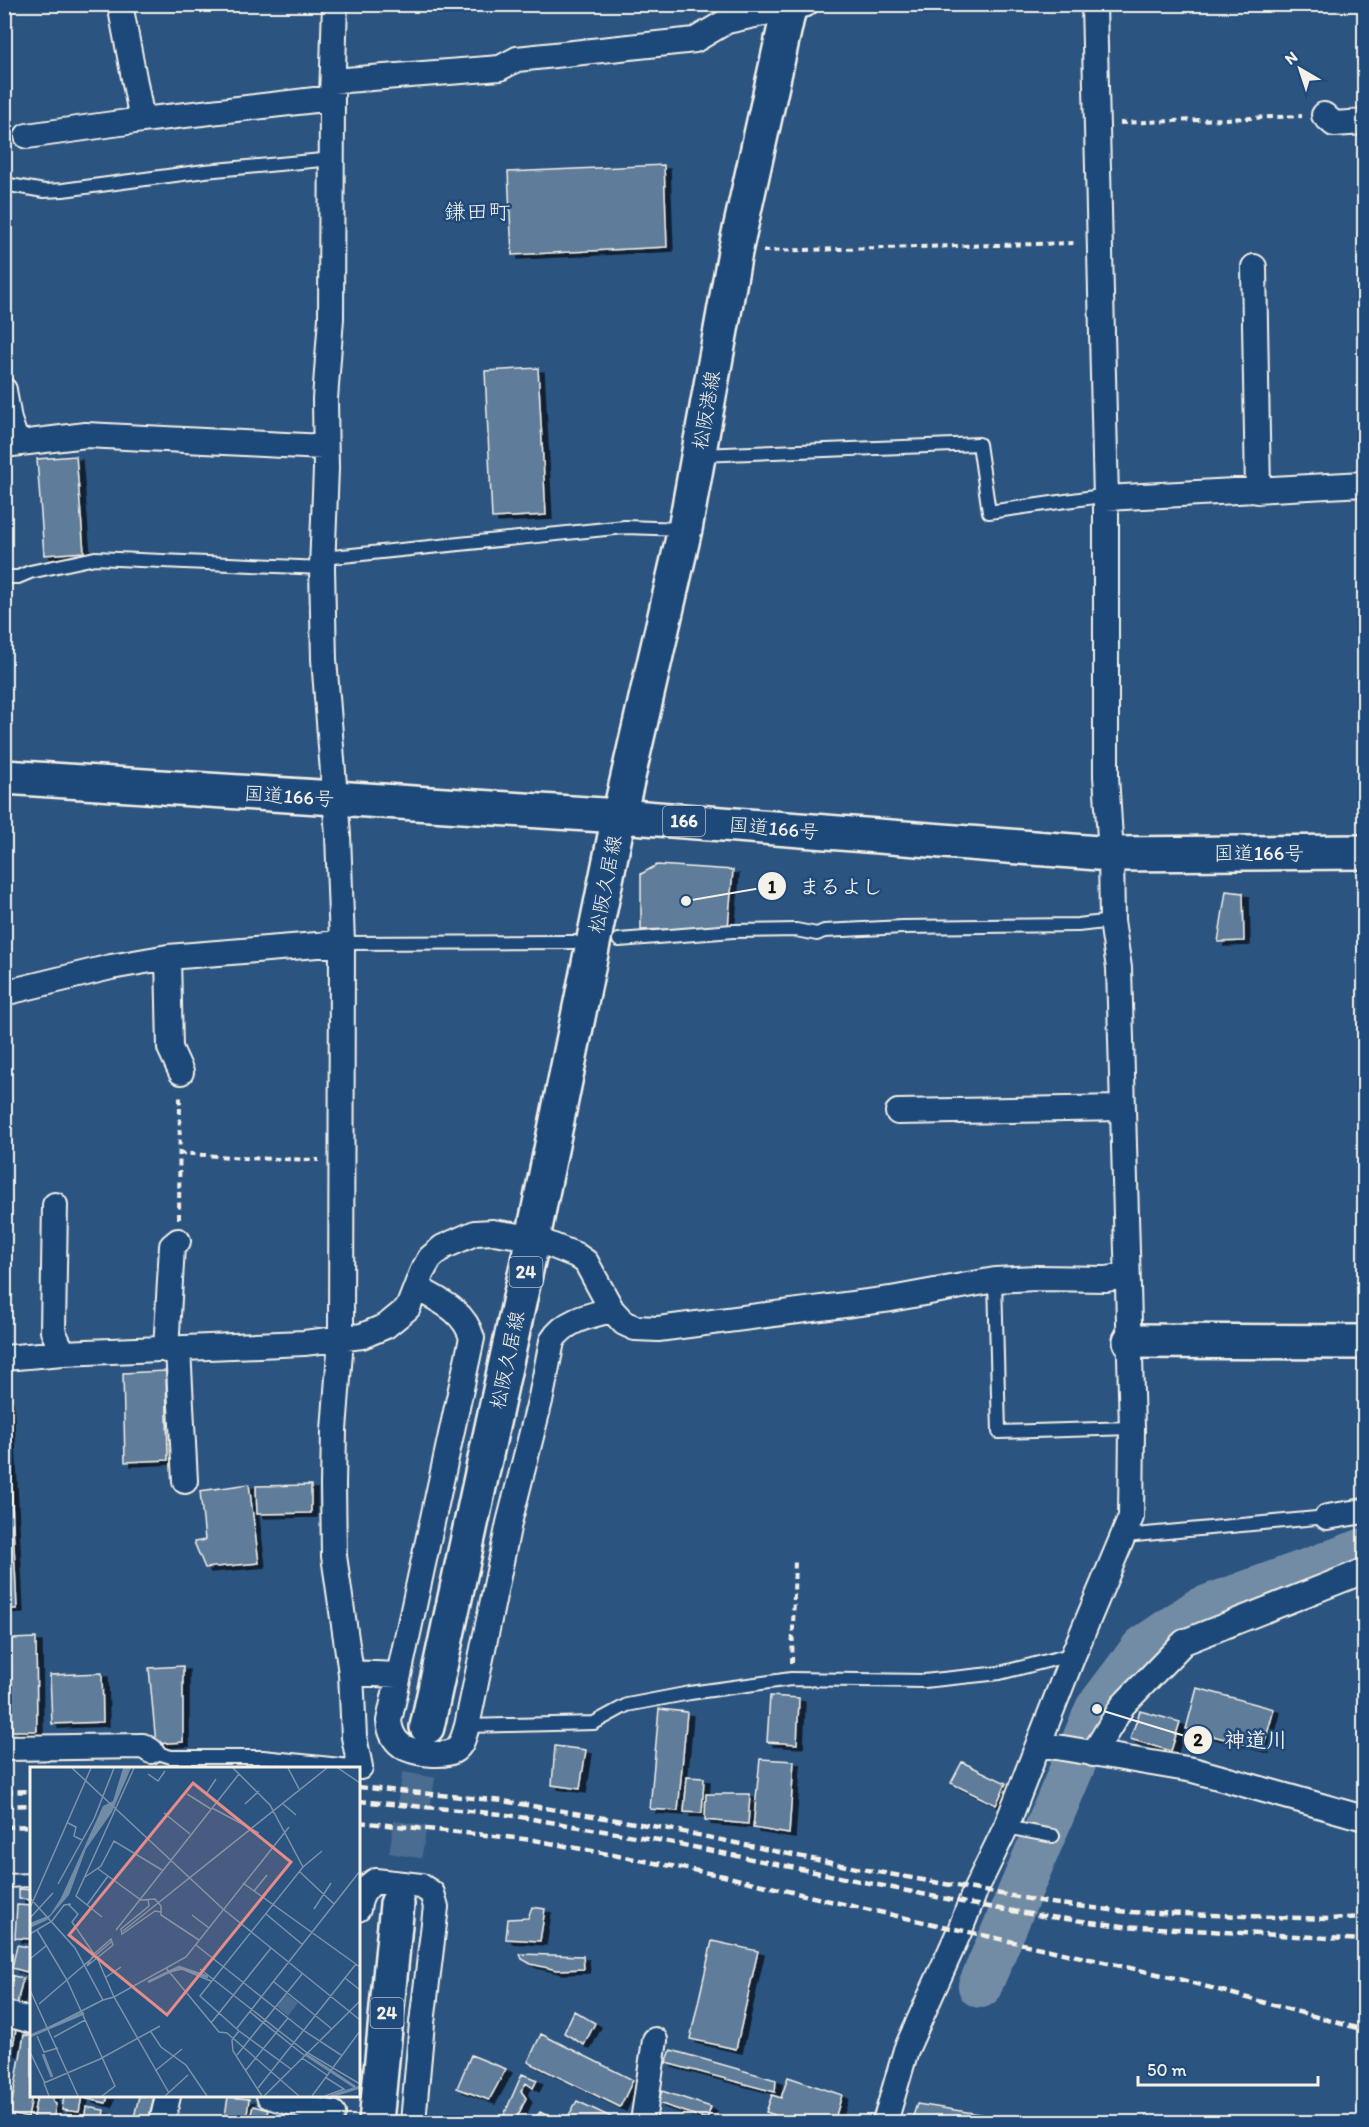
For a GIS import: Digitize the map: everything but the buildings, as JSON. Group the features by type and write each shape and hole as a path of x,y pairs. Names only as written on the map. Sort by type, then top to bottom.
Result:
{"main road":[{"name":"松阪港線","path":"619,816 685,529 735,252 795,6"},
{"name":"国道166号","path":"4,777 619,816 1111,854 1365,852"},
{"name":"松阪久居線","path":"427,1727 533,1238 619,816"},
{"path":"1130,1341 1365,1342"},
{"name":"24","path":"376,2122 397,1904"}],"street":[{"path":"120,4 142,120"},
{"path":"335,4 332,89 331,318 325,399 326,469 322,563 324,659 338,835 342,943 341,1339 334,1430 334,1556 351,1673 354,1737 360,1767"},
{"path":"885,2122 906,2050 975,1891 1006,1827 1074,1653 1125,1536 1131,1516 1132,1428 1119,968 1112,921 1106,776 1106,498 1094,4"},
{"path":"27,136 332,89 500,68 517,59 695,40 727,21 795,6"},
{"path":"1324,115 1334,124 1365,122"},
{"path":"1254,267 1258,491"},
{"path":"4,390 11,444 86,435 324,447"},
{"path":"1106,498 1365,484"},
{"path":"4,993 111,967 168,957 342,943"},
{"path":"168,957 170,1048 181,1072"},
{"path":"898,1112 1123,1108"},
{"path":"55,1205 53,1331 63,1353"},
{"path":"4,1358 362,1336 386,1326 408,1308 422,1272 430,1258 443,1246 474,1233 533,1238 563,1248 586,1262 612,1310 624,1323 635,1328 658,1329 891,1299 995,1280 1106,1279 1127,1276"},
{"path":"178,1241 172,1246 172,1349 185,1481"},
{"path":"417,1288 452,1308 462,1317 472,1338 389,1721 390,1730 401,1746 440,1755 448,1754 462,1743 467,1726 508,1523 552,1341 557,1333 570,1324 612,1310"},
{"path":"1328,1516 1365,1511"},
{"path":"1093,1755 1124,1705 1184,1642 1365,1570"},
{"path":"351,1673 398,1675"},
{"path":"1039,1744 1093,1755 1193,1770 1361,1817"},
{"path":"4,1748 143,1746 151,1751"},
{"path":"360,1897 375,1881 421,1886 432,1893 436,1907 413,2122"},
{"path":"4,2013 30,2020"},
{"path":"643,2122 654,2040"},
{"path":"162,2122 168,2097"},
{"path":"272,2097 314,2110 334,2110"}],"lane":[{"path":"4,184 44,191 63,190 205,171 333,159"},
{"path":"698,455 979,444 989,512 1106,498"},
{"path":"4,577 18,577 30,572 95,558 194,563 322,563 625,527 685,529"},
{"path":"619,940 733,931 796,930 817,933 903,927 1078,926 1112,921"},
{"path":"342,943 574,942"},
{"path":"995,1280 999,1432 1132,1428"},
{"path":"1125,1536 1328,1516"},
{"path":"467,1726 594,1723 627,1705 690,1693 791,1679 924,1681 1000,1673 1074,1653"},
{"path":"151,1751 171,1757 263,1758 360,1767"},
{"path":"1006,1827 1053,1836"},
{"path":"4,1881 30,1880"}],"path":[{"path":"1119,123 1324,115"},
{"path":"735,252 1100,242"},
{"path":"178,1241 181,1072"},
{"path":"179,1153 243,1158 341,1160"},
{"path":"791,1679 795,1560"}],"waterway":[{"path":"980,1986 1097,1709 1143,1648 1199,1610 1364,1550"}],"tunnel":[{"path":"397,1904 427,1727"}],"railway":[{"path":"360,1787 503,1801 664,1828 856,1868 1051,1903 1128,1912 1329,1919 1364,1917"},
{"path":"4,1792 30,1791"},
{"path":"360,1801 502,1814 664,1841 971,1904 1042,1916 1123,1926 1364,1940"},
{"path":"4,1806 30,1805"},
{"path":"360,1822 534,1840 724,1876 1175,1978 1364,2030"},
{"path":"4,1827 30,1826"}],"place":[{"name":"まるよし","path":"686,901"},
{"name":"神道川","path":"1097,1709"}],"district":[{"name":"鎌田町","path":"477,211"}]}
